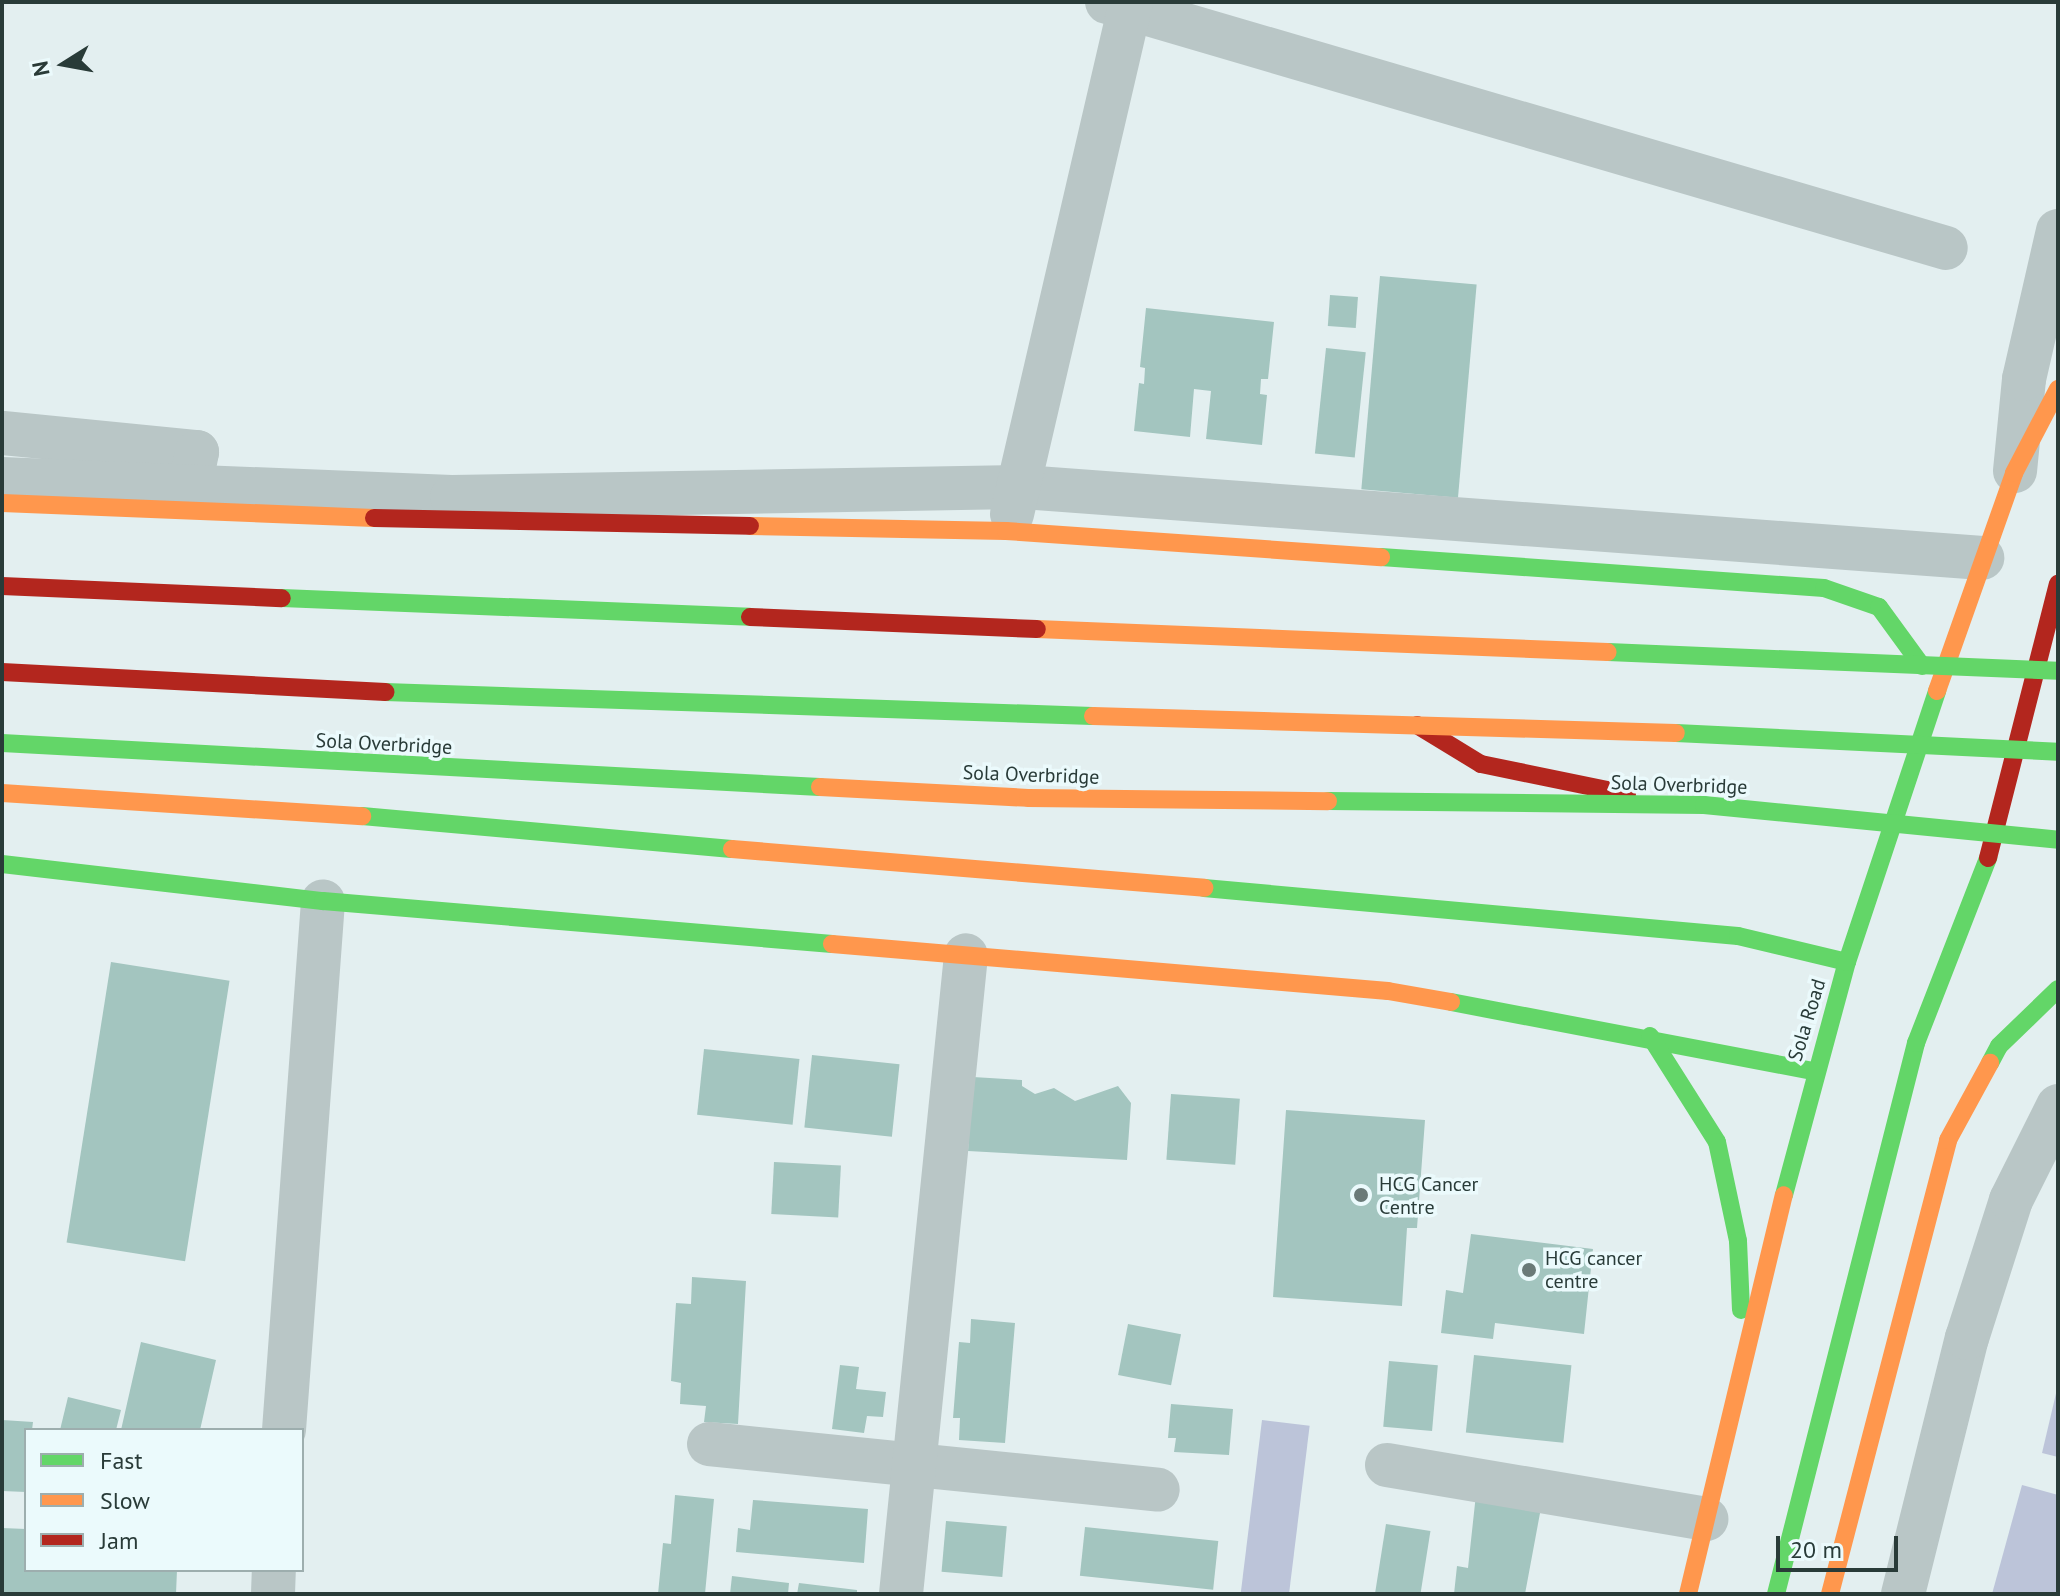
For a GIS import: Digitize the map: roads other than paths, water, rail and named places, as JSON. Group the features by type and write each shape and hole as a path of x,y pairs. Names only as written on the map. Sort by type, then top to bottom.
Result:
{"main road":[{"name":"Sola Road","path":"1688,1594 1814,1071 1847,962 1982,558 2014,473 2058,389"},
{"path":"2,503 195,501 1006,531 1824,588 1879,607 1922,666"},
{"path":"2,586 2058,671"},
{"path":"1776,1594 1916,1043 1983,879 2057,591"},
{"path":"2,672 486,698 1745,735 2058,752"},
{"path":"1417,725 1481,764 1684,805"},
{"name":"Sola Overbridge","path":"2,743 1028,798 1684,805 2058,840"},
{"path":"2,793 378,817 968,871 1437,905 1738,936 1847,962"},
{"path":"2,864 323,901 1388,991 1650,1036 1814,1071"},
{"path":"1830,1594 1948,1140 1999,1046 2058,989"},
{"path":"1650,1036 1717,1142 1738,1241 1743,1364"}],"street":[{"path":"1006,531 1023,487 1123,4 1946,248"},
{"path":"2014,473 2024,379 2058,231"},
{"path":"3,433 197,452 195,501"},
{"path":"2,479 195,501 1023,487 1982,558"},
{"path":"284,1428 323,901"},
{"path":"901,1594 966,955"},
{"path":"1903,1594 1967,1338 2011,1200 2058,1106"},
{"path":"709,1444 1158,1490"},
{"path":"1387,1465 1706,1519"},
{"path":"273,1594 274,1572"}],"place":[{"name":"HCG Cancer Centre","path":"1361,1195"},
{"name":"HCG cancer centre","path":"1529,1270"}]}
